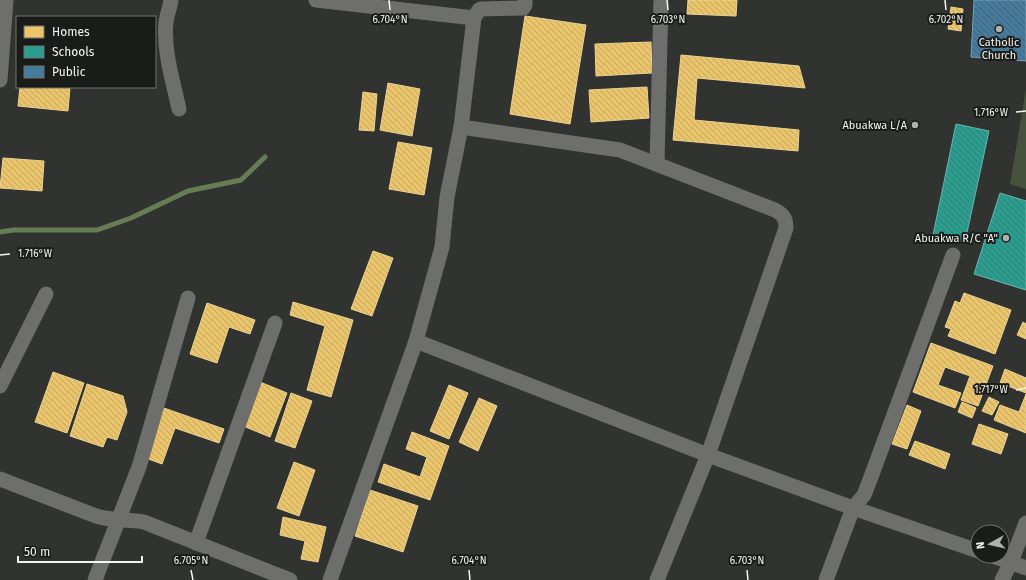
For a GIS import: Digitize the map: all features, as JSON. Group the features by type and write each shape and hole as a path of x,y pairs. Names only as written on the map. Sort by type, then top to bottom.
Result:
{"street":[{"path":"0,80 6,0"},
{"path":"171,0 166,21 167,48 179,109"},
{"path":"316,0 474,18"},
{"path":"330,580 416,341 442,247 447,196 461,127 474,18 479,10 522,8 525,5 525,0"},
{"path":"657,164 660,0"},
{"path":"461,127 620,150 775,210 782,214 786,221 786,228 708,455 658,580"},
{"path":"826,580 853,508 864,495 954,255"},
{"path":"0,386 46,294"},
{"path":"95,580 139,467 188,298"},
{"path":"196,544 275,323"},
{"path":"416,341 708,455 853,508 970,548"},
{"path":"0,479 105,519 136,520 144,522 196,544 290,580"},
{"path":"1002,580 1011,562 1026,523"},
{"path":"1011,562 1026,568"}],"green space":[{"path":"1026,89 1026,189 1010,184"}],"building: Homes":[{"path":"688,0 737,0 736,16 687,14"},
{"path":"951,7 963,9 961,31 948,29"},
{"path":"525,16 586,25 570,124 510,114"},
{"path":"651,42 652,73 596,76 595,44"},
{"path":"681,55 799,66 805,88 697,78 694,120 799,130 798,151 673,140"},
{"path":"388,83 420,89 412,136 380,130"},
{"path":"647,87 649,118 591,122 589,90"},
{"path":"20,88 70,88 68,111 18,106"},
{"path":"363,92 377,94 374,131 359,130"},
{"path":"398,142 432,148 424,195 389,189"},
{"path":"3,158 44,161 42,191 0,188"},
{"path":"373,251 393,258 372,316 351,309"},
{"path":"964,293 1011,310 995,354 948,336 951,329 945,327 955,301 960,303"},
{"path":"293,302 353,320 331,397 307,390 325,326 290,315"},
{"path":"207,303 255,320 250,334 229,327 217,363 190,354"},
{"path":"1023,322 1026,324 1026,339 1017,335"},
{"path":"931,343 993,366 978,406 961,400 970,376 945,367 938,385 961,393 955,408 913,392"},
{"path":"1005,369 1026,378 1026,393 1000,383"},
{"path":"53,372 84,383 67,433 35,422"},
{"path":"260,382 287,393 270,437 243,426"},
{"path":"87,384 123,396 127,412 117,440 107,437 103,447 70,436"},
{"path":"449,385 468,393 449,439 430,431"},
{"path":"291,393 312,401 295,448 275,441"},
{"path":"1026,394 1026,433 994,420 1000,405 1019,412"},
{"path":"989,397 999,402 992,415 982,411"},
{"path":"479,398 497,406 478,451 459,442"},
{"path":"962,402 976,408 972,418 958,412"},
{"path":"907,405 921,411 907,449 892,444"},
{"path":"161,407 224,429 219,443 175,428 162,464 143,457"},
{"path":"979,424 1008,434 1001,454 972,444"},
{"path":"412,432 449,446 430,500 378,482 384,464 420,477 427,457 406,449"},
{"path":"915,441 950,454 945,469 909,455"},
{"path":"294,462 315,470 299,516 277,508"},
{"path":"370,490 418,506 403,552 355,536"},
{"path":"283,517 326,527 318,562 301,559 305,541 280,535"}],"building: Schools":[{"path":"956,124 989,131 965,242 933,235"},
{"name":"Abuakwa R/C \"A\"","path":"1000,193 1026,201 1026,290 974,274"}],"building: Public":[{"name":"Catholic Church","path":"974,0 1026,0 1026,61 971,57"}],"waterway":[{"path":"0,232 13,230 97,230 131,218 188,191 241,180 265,157"}],"place":[{"name":"Catholic Church","path":"999,29"},
{"name":"Abuakwa L/A","path":"915,125"},
{"name":"Abuakwa R/C \"A\"","path":"1006,238"}]}
